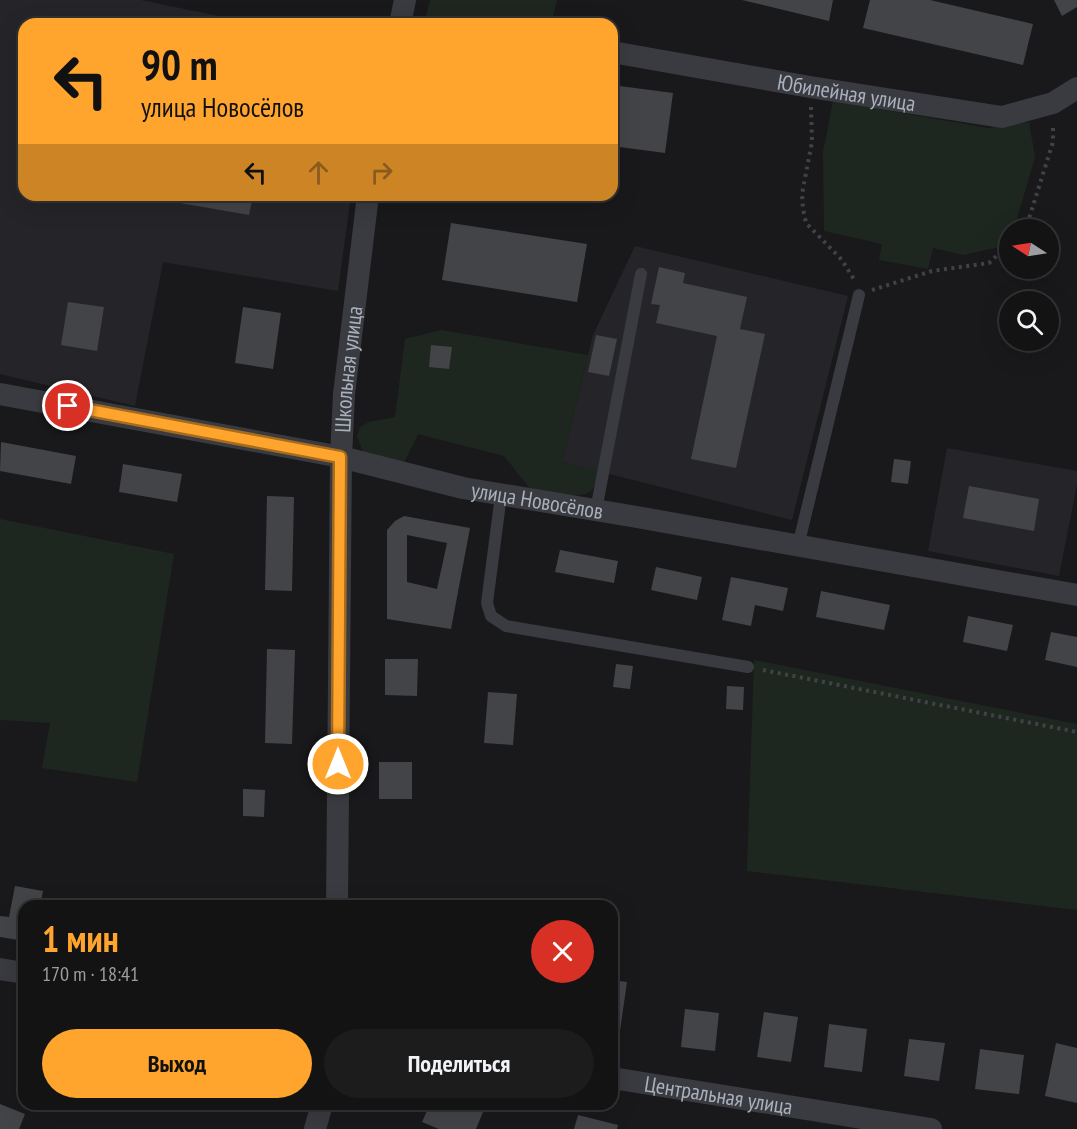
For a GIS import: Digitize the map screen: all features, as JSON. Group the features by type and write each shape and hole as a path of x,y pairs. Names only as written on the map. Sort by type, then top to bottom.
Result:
{"street":[{"path":"401,18 405,0"},
{"name":"Юбилейная улица","path":"618,53 810,87 1002,117 1053,103 1077,88"},
{"name":"Школьная улица","path":"337,900 340,457 344,394 367,201"},
{"name":"улица Новосёлов","path":"0,394 340,457 463,488 1077,595"},
{"path":"0,969 18,972"},
{"name":"Центральная улица","path":"618,1079 929,1129"},
{"path":"315,1129 320,1110"}],"lane":[{"path":"596,510 641,274"},
{"path":"798,546 859,295"},
{"path":"501,495 487,603 491,616 506,626 748,667"}],"path":[{"path":"810,87 812,142 802,194 806,224 842,260 856,283 859,295 932,271 989,263 999,253"},
{"path":"1029,219 1053,142 1053,103"},
{"path":"748,667 1077,732"}],"shaded area":[{"path":"0,0 141,0 228,18 18,18 18,201 350,201 338,291 163,262 135,406 0,374"},
{"path":"430,0 557,0 552,18 426,18"},
{"path":"833,101 988,128 1029,122 1035,157 1017,219 999,219 999,247 963,255 933,248 928,269 879,260 882,244 824,231 823,152"},
{"path":"635,246 848,296 792,520 562,462 593,335"},
{"path":"441,330 588,355 562,462 599,471 592,490 579,495 571,495 529,488 504,456 418,434 403,465 364,454 357,436 360,427 369,422 395,417 405,339"},
{"path":"947,448 1077,471 1077,484 1059,576 928,551"},
{"path":"0,519 174,554 137,782 42,768 50,723 0,720"},
{"path":"754,660 1077,724 1077,910 747,871"}],"building":[{"path":"742,0 833,0 829,21"},
{"path":"870,0 930,0 1033,24 1023,65 863,28"},
{"path":"1054,0 1077,0 1077,7 1062,16"},
{"path":"618,86 673,93 665,153 618,147"},
{"path":"174,201 252,201 249,215"},
{"path":"451,223 587,244 577,302 442,280"},
{"path":"659,267 685,273 683,283 747,297 740,329 765,334 736,468 691,459 717,336 656,323 660,305 651,304"},
{"path":"68,302 104,307 97,351 61,345"},
{"path":"243,307 281,313 273,369 235,363"},
{"path":"596,335 617,339 609,376 588,372"},
{"path":"431,345 452,347 449,369 429,367"},
{"path":"1,442 76,456 71,484 0,471"},
{"path":"894,459 911,461 908,484 891,482"},
{"path":"123,464 182,474 177,502 119,492"},
{"path":"969,486 1039,499 1034,531 963,518"},
{"path":"267,496 294,497 292,591 265,590"},
{"path":"404,516 470,528 451,629 387,619 387,530 395,521","holes":["407,535 447,543 437,589 407,582"]},
{"path":"560,550 618,561 614,583 555,572"},
{"path":"656,567 702,577 697,600 651,590"},
{"path":"731,577 788,588 783,611 755,605 751,626 722,620"},
{"path":"821,591 890,605 884,630 816,617"},
{"path":"968,616 1013,625 1007,651 963,642"},
{"path":"1051,632 1077,637 1077,667 1045,660"},
{"path":"267,649 295,650 292,744 265,743"},
{"path":"385,659 418,659 417,696 385,695"},
{"path":"616,664 633,666 630,689 613,687"},
{"path":"727,686 744,687 743,710 726,709"},
{"path":"488,692 517,694 513,745 484,743"},
{"path":"379,762 412,762 412,799 379,799"},
{"path":"243,789 265,790 264,817 243,816"},
{"path":"15,886 43,891 41,900 18,900 18,940 0,937 0,916 9,917"},
{"path":"618,981 627,982 620,1031 618,1031"},
{"path":"685,1009 719,1013 715,1051 681,1047"},
{"path":"764,1012 798,1017 791,1062 757,1057"},
{"path":"829,1024 867,1029 862,1072 824,1067"},
{"path":"909,1039 945,1043 939,1081 904,1076"},
{"path":"1056,1043 1077,1048 1077,1103 1045,1096"},
{"path":"980,1049 1024,1055 1019,1094 975,1089"},
{"path":"0,1104 25,1114 19,1129 0,1129"},
{"path":"427,1110 478,1110 483,1112 476,1129 439,1129 422,1122"},
{"path":"578,1115 618,1125 617,1129 574,1129"}],"route":[{"path":"68,406 340,457 338,764"}]}
